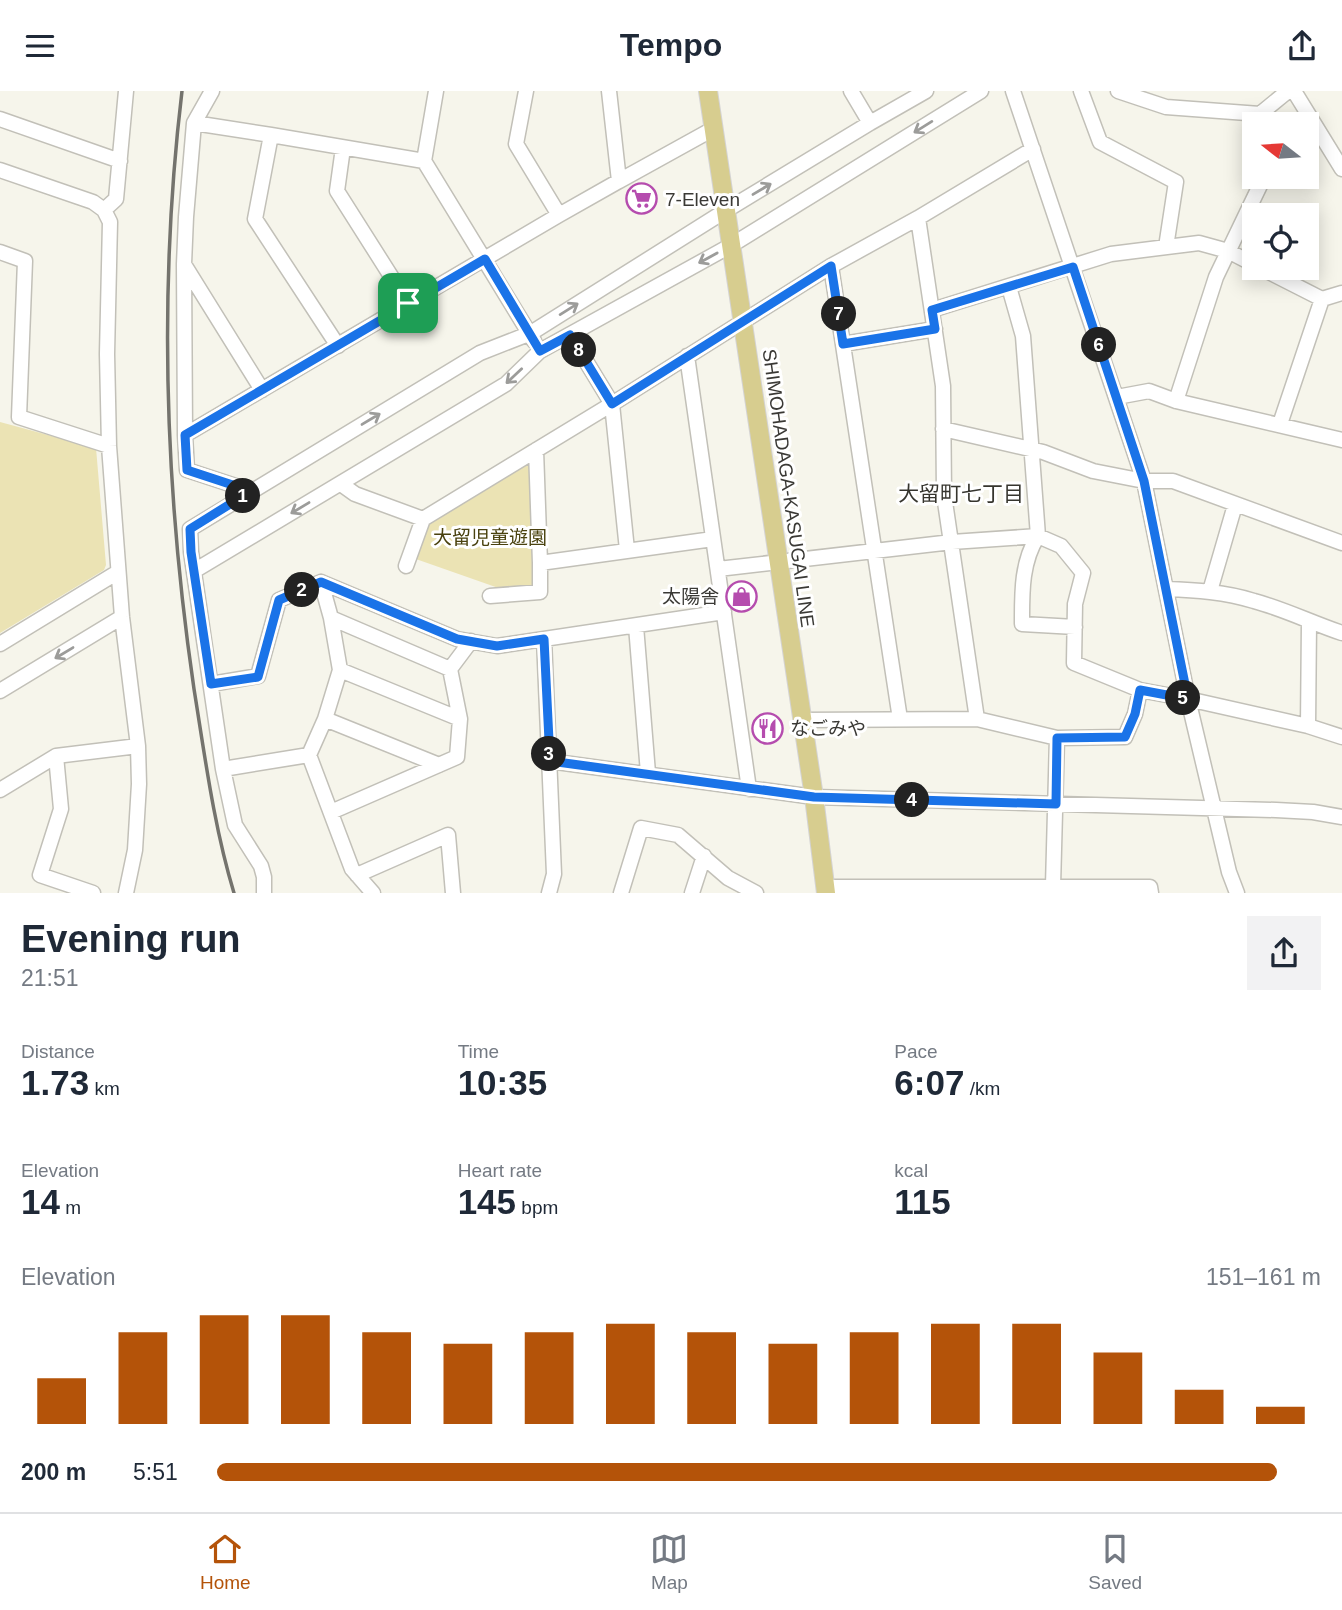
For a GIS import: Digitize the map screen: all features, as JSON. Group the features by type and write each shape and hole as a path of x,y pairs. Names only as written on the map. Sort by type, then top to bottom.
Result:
{"main road":[{"name":"SHIMOHADAGA-KASUGAI LINE","path":"708,91 814,797 825,890"}],"street":[{"path":"212,91 194,123 184,264 187,470 251,491"},
{"path":"436,91 424,162 540,351"},
{"path":"526,91 516,144 559,215"},
{"path":"609,91 619,181"},
{"path":"851,91 870,123"},
{"path":"264,893 261,866 235,825 223,769 191,552 190,529 480,353 531,333 725,211 926,91"},
{"path":"194,571 506,384 540,351 730,246 981,91"},
{"path":"1013,91 1144,481 1188,699 1229,871 1237,893"},
{"path":"1081,91 1100,142 1176,182 1166,247"},
{"path":"1118,91 1166,107 1242,117"},
{"path":"1267,112 1288,91"},
{"path":"1294,91 1342,169"},
{"path":"104,210 116,199 124,92"},
{"path":"0,119 120,161"},
{"path":"194,123 424,162"},
{"path":"185,435 559,215 713,129"},
{"path":"271,135 256,219 338,345"},
{"path":"343,148 337,191 408,303"},
{"path":"406,566 423,519 831,266 1033,149"},
{"path":"0,170 93,202 104,210 110,222 107,354 109,446 122,617 138,745 139,784 135,850 126,893"},
{"path":"1176,401 1216,277 1258,189"},
{"path":"918,218 943,386 944,495 977,719"},
{"path":"932,310 1111,254 1199,243 1228,251 1242,258"},
{"path":"0,252 25,261 19,417 109,446"},
{"path":"184,264 262,390"},
{"path":"831,266 900,719"},
{"path":"1285,280 1322,299 1342,293"},
{"path":"1009,287 1023,336 1038,536 1022,580 1021,624 1075,627"},
{"path":"1280,424 1322,299"},
{"path":"843,344 935,329"},
{"path":"570,335 612,404 627,550"},
{"path":"687,356 748,789"},
{"path":"1116,397 1149,391 1176,401 1342,440"},
{"path":"943,429 1043,452 1093,471 1144,481 1173,481 1342,543"},
{"path":"490,596 540,592 536,450"},
{"path":"341,484 355,494 423,519"},
{"path":"1210,591 1236,505"},
{"path":"718,569 951,542 1038,536 1061,546 1083,573 1075,604 1074,663 1140,690 1308,726 1342,737"},
{"path":"540,563 713,539"},
{"path":"0,644 118,572"},
{"path":"211,684 258,677 279,600 321,582 457,639 497,646 724,612"},
{"path":"321,582 331,618 340,670 325,719 309,755 352,869 373,893"},
{"path":"1166,589 1210,591 1252,600 1342,633"},
{"path":"0,691 122,617"},
{"path":"331,618 450,669"},
{"path":"1308,726 1309,622"},
{"path":"636,626 648,773"},
{"path":"544,639 554,874 549,893"},
{"path":"331,813 457,757 460,719 450,669 471,641"},
{"path":"340,670 460,719"},
{"path":"802,720 977,719 1057,738 1125,737 1135,714 1140,690"},
{"path":"325,719 439,765"},
{"path":"1053,886 1057,738"},
{"path":"0,790 56,756 138,745"},
{"path":"223,769 309,755"},
{"path":"56,756 61,809 40,875 93,893"},
{"path":"550,761 814,797 1313,812 1342,817"},
{"path":"621,893 641,828 678,835 728,878 756,893"},
{"path":"357,875 448,835 453,893"},
{"path":"692,893 704,856"},
{"path":"825,890 1005,890 1053,886 1150,887 1151,893"}],"green space":[{"path":"0,422 96,448 106,565 104,570 0,633"},
{"name":"大留児童遊園","path":"527,462 532,464 533,589 507,591 413,558 430,521"}],"railway":[{"path":"182,91 170,241 168,391 171,466 184,615 194,689 215,817 234,893"}],"place":[{"name":"7-Eleven","path":"642,199"},
{"name":"太陽舎","path":"742,596"},
{"name":"なごみや","path":"767,728"}],"district":[{"name":"大留町七丁目","path":"961,494"}],"route":[{"path":"485,259 540,351 570,335 612,404 831,266 843,344 935,329 932,310 1073,267 1144,481 1188,699 1140,690 1135,714 1125,737 1057,738 1056,804 814,797 550,761 544,639 497,646 457,639 321,582 279,600 258,677 211,684 190,529 251,491 187,470 185,435 408,303 485,259"}]}
